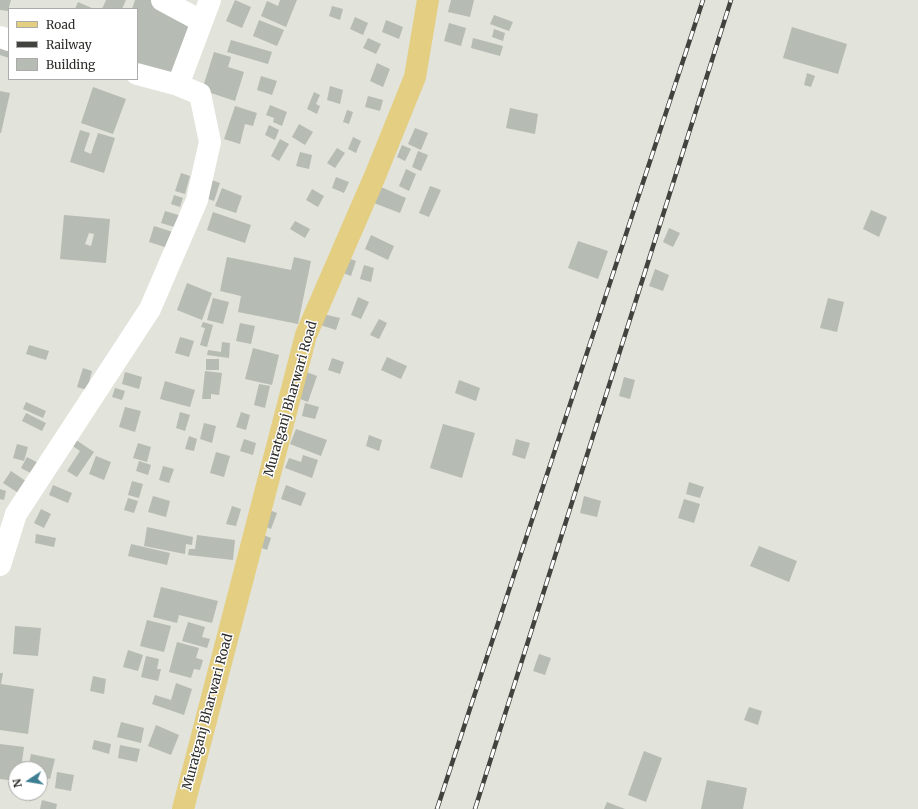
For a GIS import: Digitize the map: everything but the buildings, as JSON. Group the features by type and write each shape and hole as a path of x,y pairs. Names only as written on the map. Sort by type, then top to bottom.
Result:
{"main road":[{"name":"Muratganj Bharwari Road","path":"182,809 306,335 375,176 415,77 428,0"}],"street":[{"path":"162,0 201,20"},
{"path":"178,85 201,20 210,0"},
{"path":"0,565 16,514 150,309 197,200 210,142 200,94 178,85 138,74"}],"railway":[{"path":"437,809 703,0"},
{"path":"475,809 731,0"}]}
